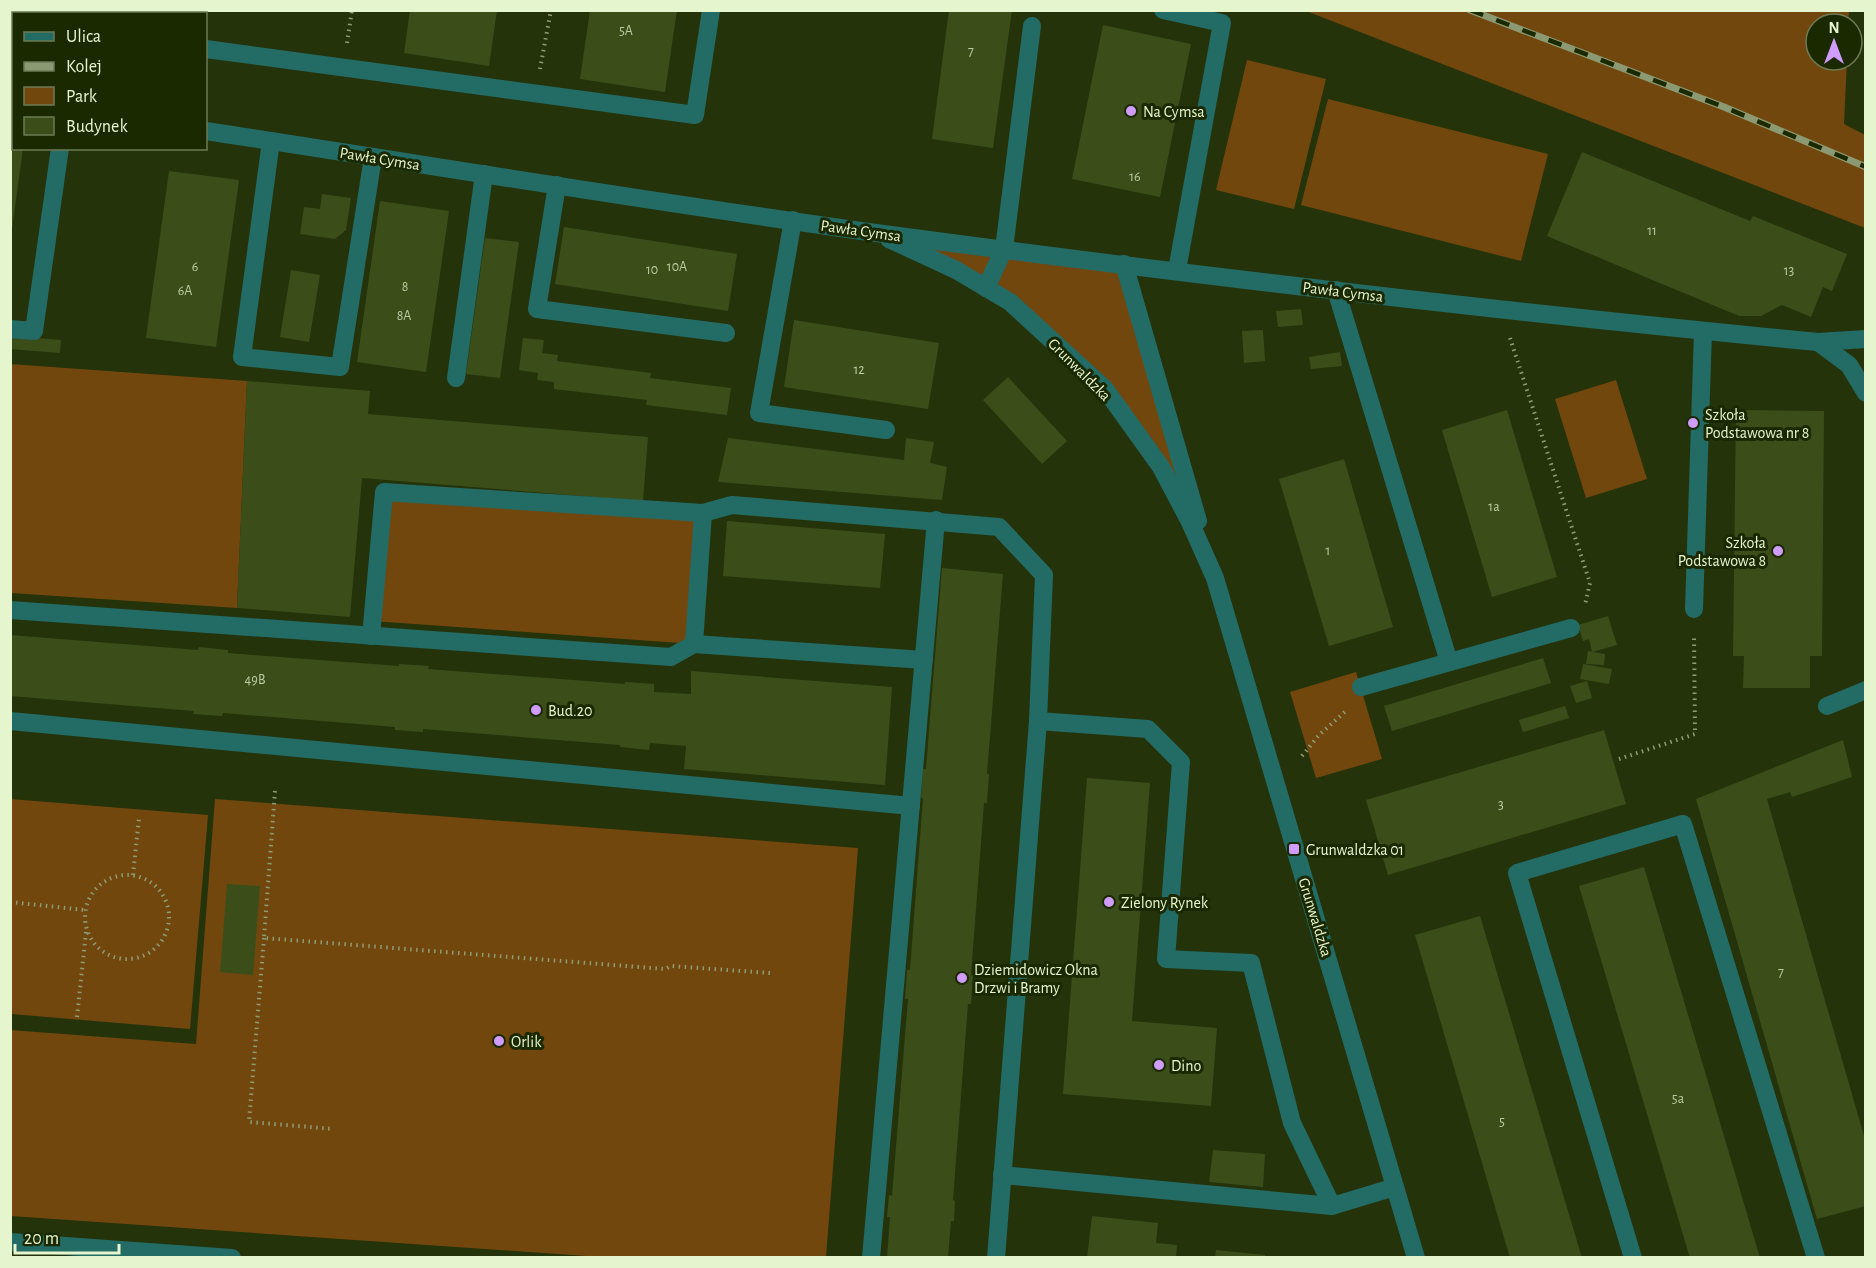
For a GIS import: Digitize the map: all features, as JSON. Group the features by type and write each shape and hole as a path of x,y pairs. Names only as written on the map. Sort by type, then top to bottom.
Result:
{"street":[{"path":"207,49 695,115 711,10"},
{"path":"1163,10 1222,23 1177,270"},
{"path":"986,288 1004,249 1032,26"},
{"name":"Pawła Cymsa","path":"207,131 874,232 1004,249 1512,312 1818,342 1866,339"},
{"path":"271,141 242,357 340,367 373,157"},
{"path":"10,329 34,331 60,150"},
{"path":"456,378 484,174"},
{"path":"557,184 537,309 726,333"},
{"path":"793,220 759,413 886,430"},
{"name":"Grunwaldzka","path":"874,232 956,270 1010,302 1105,389 1161,467 1190,522 1215,578"},
{"name":"Grunwaldzka","path":"1124,264 1416,1257"},
{"path":"1336,290 1449,662"},
{"path":"1694,609 1703,331"},
{"path":"1818,342 1849,365 1866,393"},
{"path":"371,636 384,492 703,513 732,505 936,520 999,527 1044,575 1038,721 996,1257"},
{"path":"694,644 703,513"},
{"path":"871,1257 936,520"},
{"path":"10,610 671,657 694,644 924,660"},
{"path":"1361,687 1571,628"},
{"path":"1827,706 1866,690"},
{"path":"10,721 911,806"},
{"path":"1038,721 1148,729 1181,762 1166,958 1251,963 1292,1123 1332,1206"},
{"path":"1633,1257 1517,873 1683,824 1816,1257"},
{"path":"1002,1175 1332,1206 1395,1187"},
{"path":"10,1242 232,1257"}],"path":[{"path":"538,76 551,10"},
{"path":"1512,312 1506,323 1590,583 1582,617 1571,628"},
{"path":"1619,759 1695,734 1694,609"},
{"path":"1302,756 1319,735 1351,707 1361,687"},
{"path":"275,791 249,1122 333,1129"},
{"path":"133,875 139,818"},
{"path":"77,1017 86,928 85,909 98,885 110,878 133,875 150,881 161,890 170,916 168,930 161,942 151,952 138,958 124,959 110,956 98,948 86,928"},
{"path":"10,902 85,909"},
{"path":"264,938 665,969 671,966 770,973"}],"green space":[{"path":"1306,11 1849,11 1804,12 1804,72 1846,72 1844,124 1865,135 1865,228"},
{"path":"1247,60 1326,79 1294,209 1216,190"},
{"path":"1328,99 1548,154 1521,261 1301,205"},
{"path":"874,232 1124,264 1190,522 1105,389 1010,302"},
{"path":"10,364 247,381 237,608 11,593"},
{"path":"1616,380 1647,479 1586,498 1555,399"},
{"path":"384,492 703,513 694,644 372,621"},
{"path":"1356,672 1382,759 1316,778 1290,692"},
{"path":"10,799 208,815 190,1029 11,1014"},
{"path":"215,799 858,848 826,1257 601,1257 11,1216 10,1030 196,1044"}],"building":[{"path":"410,10 497,10 489,66 404,53"},
{"path":"590,10 677,10 665,92 580,79"},
{"path":"949,10 1012,10 993,148 932,139"},
{"name":"Na Cymsa","path":"1103,25 1191,44 1160,197 1072,179"},
{"path":"10,148 23,150 12,229 10,228"},
{"path":"1582,152 1750,221 1753,216 1847,254 1832,291 1823,287 1811,317 1782,305 1761,316 1739,316 1547,236"},
{"path":"169,171 239,180 216,347 146,338"},
{"path":"322,194 351,198 346,230 335,239 300,234 304,207 320,209"},
{"path":"380,201 449,211 426,372 357,362"},
{"path":"564,227 737,254 728,311 555,284"},
{"path":"485,238 519,242 500,378 466,374"},
{"path":"291,270 320,275 309,342 280,337"},
{"path":"1301,309 1303,325 1278,327 1276,311"},
{"path":"794,320 939,343 928,409 784,387"},
{"path":"1263,330 1265,361 1244,363 1242,331"},
{"path":"10,336 61,340 60,353 10,349"},
{"path":"523,338 544,340 542,353 558,355 557,361 651,373 650,378 731,388 727,415 646,405 647,400 554,389 554,382 537,380 538,373 519,370"},
{"path":"1340,352 1342,366 1311,369 1309,357"},
{"path":"1008,377 1067,441 1042,464 983,400"},
{"path":"247,381 370,391 368,414 648,437 643,501 362,478 350,617 237,608"},
{"path":"1507,410 1557,577 1492,597 1442,430"},
{"name":"Szkoła Podstawowa 8","path":"1736,410 1824,411 1822,656 1810,656 1810,688 1743,688 1744,656 1733,656"},
{"path":"728,438 904,460 906,438 934,442 930,463 947,467 942,500 718,482"},
{"path":"1344,459 1393,627 1329,646 1279,479"},
{"path":"727,521 885,534 880,588 723,576"},
{"path":"942,568 1003,574 987,774 989,774 987,803 984,803 971,975 973,975 971,1004 968,1004 953,1200 955,1201 954,1221 951,1221 948,1258 887,1258 890,1217 887,1217 889,1195 892,1196 908,999 905,999 907,970 910,970 923,798 921,798 923,769 926,769"},
{"path":"1608,616 1617,645 1592,652 1589,639 1583,641 1578,625"},
{"name":"Bud.20","path":"10,635 198,650 199,647 228,650 228,653 399,666 399,664 429,666 428,669 625,684 625,682 654,684 654,692 691,694 691,671 892,687 885,785 684,769 686,746 650,743 649,750 620,747 620,745 423,729 423,732 395,730 395,727 223,713 222,716 193,714 194,711 10,696"},
{"path":"1588,651 1605,654 1604,665 1586,664"},
{"path":"1543,658 1551,683 1392,731 1384,706"},
{"path":"1583,664 1612,669 1609,684 1580,679"},
{"path":"1587,681 1592,698 1576,703 1570,686"},
{"path":"1565,706 1569,718 1523,732 1519,720"},
{"path":"1604,730 1626,804 1388,875 1366,800"},
{"path":"1843,740 1852,777 1792,797 1790,792 1767,799 1866,1143 1866,1206 1817,1219 1696,799"},
{"name":"Zielony Rynek","path":"1087,778 1150,783 1132,1021 1217,1028 1211,1106 1063,1094"},
{"path":"1644,867 1760,1258 1690,1258 1579,886"},
{"path":"227,884 260,886 253,975 220,972"},
{"path":"1480,916 1582,1258 1510,1258 1415,935"},
{"path":"1213,1150 1265,1154 1263,1187 1209,1182"},
{"path":"1092,1216 1158,1223 1156,1243 1177,1245 1176,1258 1087,1258"},
{"path":"1216,1250 1265,1255 1265,1258 1215,1258"}],"railway":[{"path":"1470,10 1724,107 1866,167"}],"place":[{"name":"Na Cymsa","path":"1131,111"},
{"name":"Szkoła Podstawowa nr 8","path":"1693,423"},
{"name":"Szkoła Podstawowa 8","path":"1778,551"},
{"name":"Bud.20","path":"536,710"},
{"name":"Grunwaldzka 01","path":"1294,849"},
{"name":"Zielony Rynek","path":"1109,902"},
{"name":"Dziemidowicz Okna Drzwi i Bramy","path":"962,978"},
{"name":"Orlik","path":"499,1041"},
{"name":"Dino","path":"1159,1065"}]}
